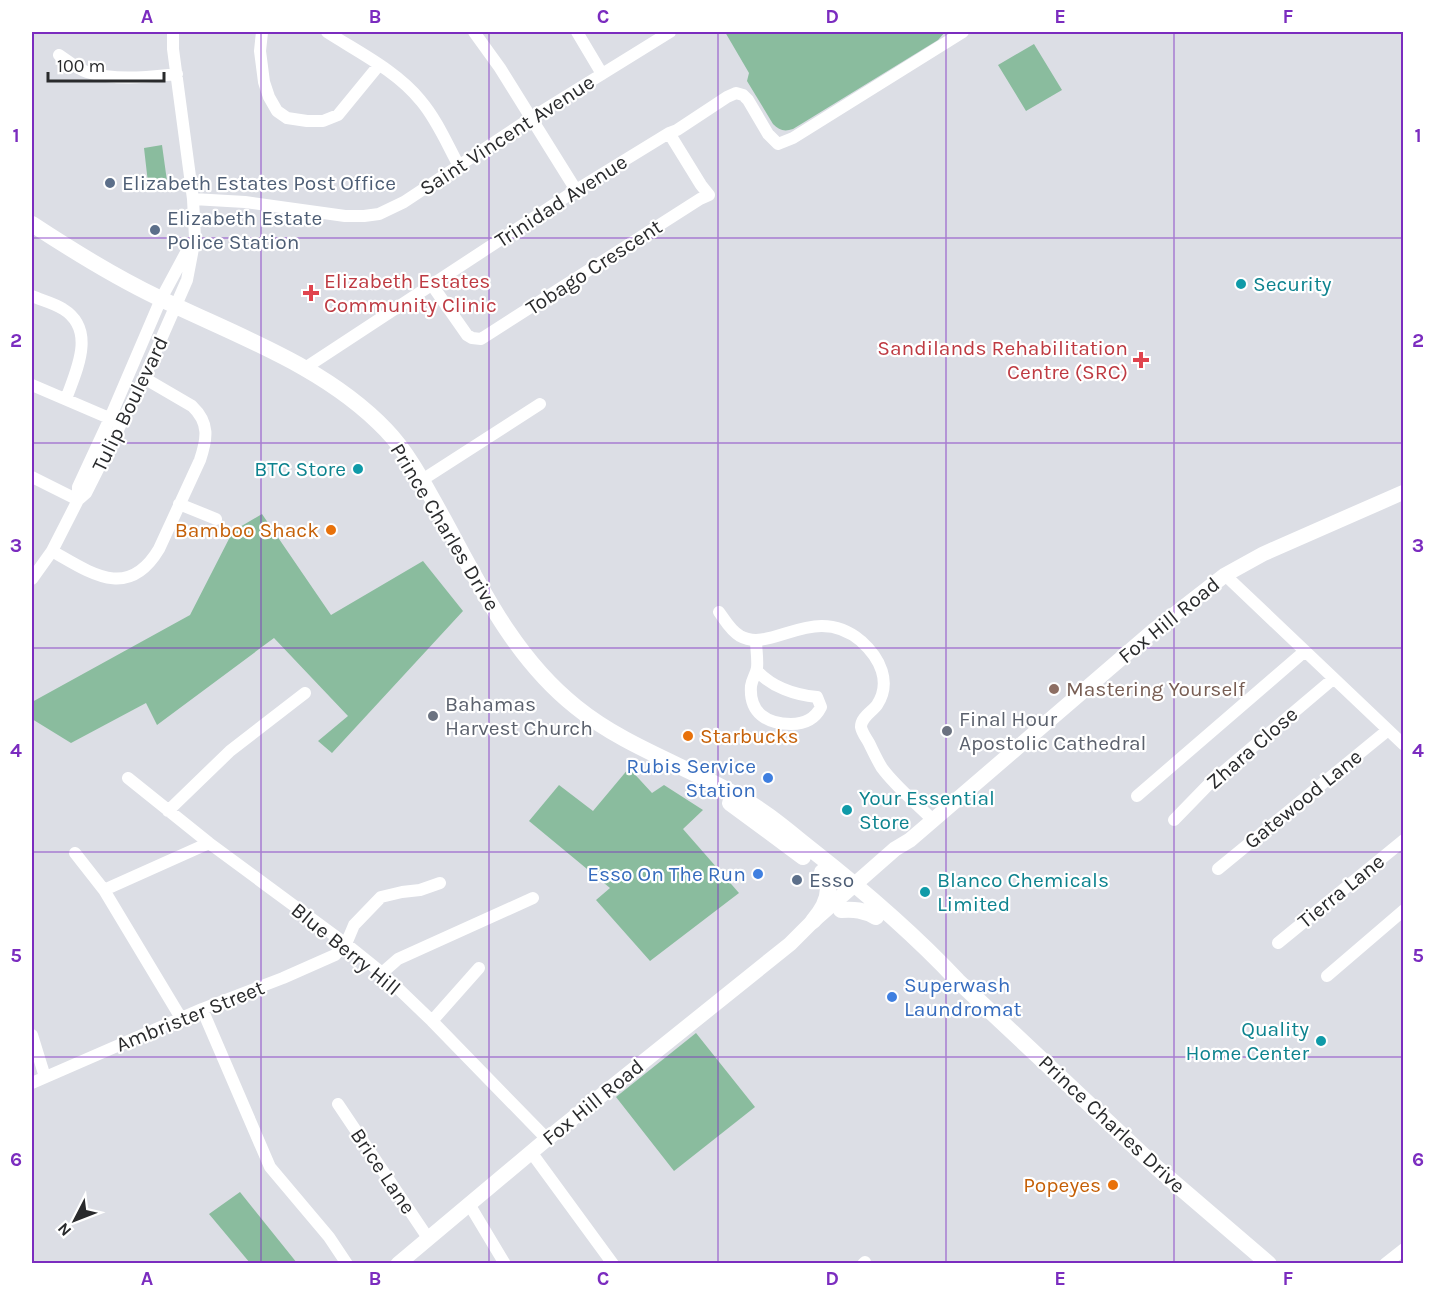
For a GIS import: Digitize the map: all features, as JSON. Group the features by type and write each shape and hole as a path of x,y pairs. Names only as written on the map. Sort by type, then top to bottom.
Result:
{"highway":[{"name":"Prince Charles Drive","path":"32,224 91,262 161,299 178,305 305,368 349,398 387,431 422,480 507,632 542,675 575,707 621,738 737,795 767,814 855,891 928,949 958,981 1156,1167 1269,1263"},
{"name":"Prince Charles Drive","path":"680,768 822,872 855,891 876,916 923,957 958,981"},
{"path":"813,921 822,910 828,895 828,882 822,872"},
{"path":"840,910 865,911 876,916"}],"main road":[{"name":"Fox Hill Road","path":"398,1263 531,1152 790,944 813,921 901,855 910,840 933,820 1153,631 1225,574 1263,554 1404,492"},
{"name":"Fox Hill Road","path":"790,944 819,927 840,910 855,891"}],"street":[{"name":"Tulip Boulevard","path":"32,579 52,551 78,500 78,487 116,420 144,378 178,305 187,280 195,238 193,199 173,32"},
{"path":"262,32 260,51 264,82 269,97 278,111 287,118 307,122 322,121 338,115 379,65"},
{"path":"327,32 379,65 408,87 436,123 459,166"},
{"path":"474,32 500,68 576,190"},
{"path":"576,32 602,74"},
{"name":"Saint Vincent Avenue","path":"193,199 245,202 345,216 379,214 404,201 531,118 670,32"},
{"name":"Trinidad Avenue","path":"305,368 576,190 677,130 727,97 736,93 743,96 768,134 778,144 793,138 960,32"},
{"path":"59,55 86,72 112,77 142,78 177,74"},
{"name":"Tobago Crescent","path":"432,285 467,335 480,339 700,199 710,195 701,185 669,133"},
{"name":"Tulip Boulevard","path":"116,420 161,299 195,238"},
{"path":"32,296 62,309 74,319 81,335 81,359 66,399"},
{"path":"52,551 101,578 129,577 138,573 153,559 200,460 206,428 199,412 192,406 144,378"},
{"path":"32,385 116,420"},
{"path":"422,480 540,404"},
{"path":"32,477 78,500"},
{"path":"179,504 216,519"},
{"path":"1225,574 1404,745"},
{"path":"719,612 738,635 756,640 820,626 851,633 864,644 881,665 885,682 877,705 863,719 863,731 882,768 933,820"},
{"path":"756,640 757,671 751,684 752,693 756,709 765,720 776,724 801,724 818,713 822,707 817,698 773,685 757,671"},
{"path":"1137,796 1305,651"},
{"name":"Zhara Close","path":"1174,820 1210,783 1333,679"},
{"path":"168,811 230,751 305,693"},
{"name":"Gatewood Lane","path":"1218,869 1388,730"},
{"name":"Blue Berry Hill","path":"128,778 209,843 382,973 547,1139"},
{"name":"Tierra Lane","path":"1278,943 1404,840"},
{"path":"104,890 209,843"},
{"path":"75,853 104,890 181,1018"},
{"path":"346,944 354,925 381,897 420,890 440,883"},
{"path":"382,973 398,959 533,898"},
{"path":"1327,976 1404,910"},
{"name":"Ambrister Street","path":"32,1083 202,1009 335,955 346,944"},
{"path":"432,1021 479,968"},
{"path":"202,1009 270,1167 329,1237 347,1263"},
{"path":"32,1035 45,1077"},
{"name":"Brice Lane","path":"338,1104 428,1238"},
{"path":"531,1152 614,1263"},
{"path":"469,1204 505,1263"},
{"path":"1385,1263 1404,1249"}],"green space":[{"path":"725,32 945,32 938,40 793,129 784,130 773,124 747,81 749,73"},
{"path":"1034,44 1062,90 1026,111 998,65"},
{"path":"162,145 167,181 148,183 144,148"},
{"path":"262,514 331,615 423,561 463,611 332,753 318,741 348,716 274,638 157,725 146,703 71,743 32,719 32,702 190,615 233,531"},
{"path":"629,768 652,793 664,785 703,810 683,829 739,893 650,961 596,900 610,888 529,821 559,785 593,811"},
{"path":"696,1033 755,1107 674,1171 616,1097"},
{"path":"240,1192 297,1263 250,1263 209,1214"}],"place":[{"name":"Elizabeth Estates Post Office","path":"110,183"},
{"name":"Elizabeth Estate Police Station","path":"155,230"},
{"name":"Security","path":"1241,284"},
{"name":"Elizabeth Estates Community Clinic","path":"311,293"},
{"name":"Sandilands Rehabilitation Centre (SRC)","path":"1141,360"},
{"name":"BTC Store","path":"358,469"},
{"name":"Bamboo Shack","path":"331,530"},
{"name":"Mastering Yourself","path":"1054,689"},
{"name":"Bahamas Harvest Church","path":"433,716"},
{"name":"Final Hour Apostolic Cathedral","path":"947,731"},
{"name":"Starbucks","path":"688,736"},
{"name":"Rubis Service Station","path":"768,778"},
{"name":"Your Essential Store","path":"847,810"},
{"name":"Esso On The Run","path":"758,874"},
{"name":"Esso","path":"797,880"},
{"name":"Blanco Chemicals Limited","path":"925,892"},
{"name":"Superwash Laundromat","path":"892,997"},
{"name":"Quality Home Center","path":"1321,1041"},
{"name":"Popeyes","path":"1113,1185"}]}
